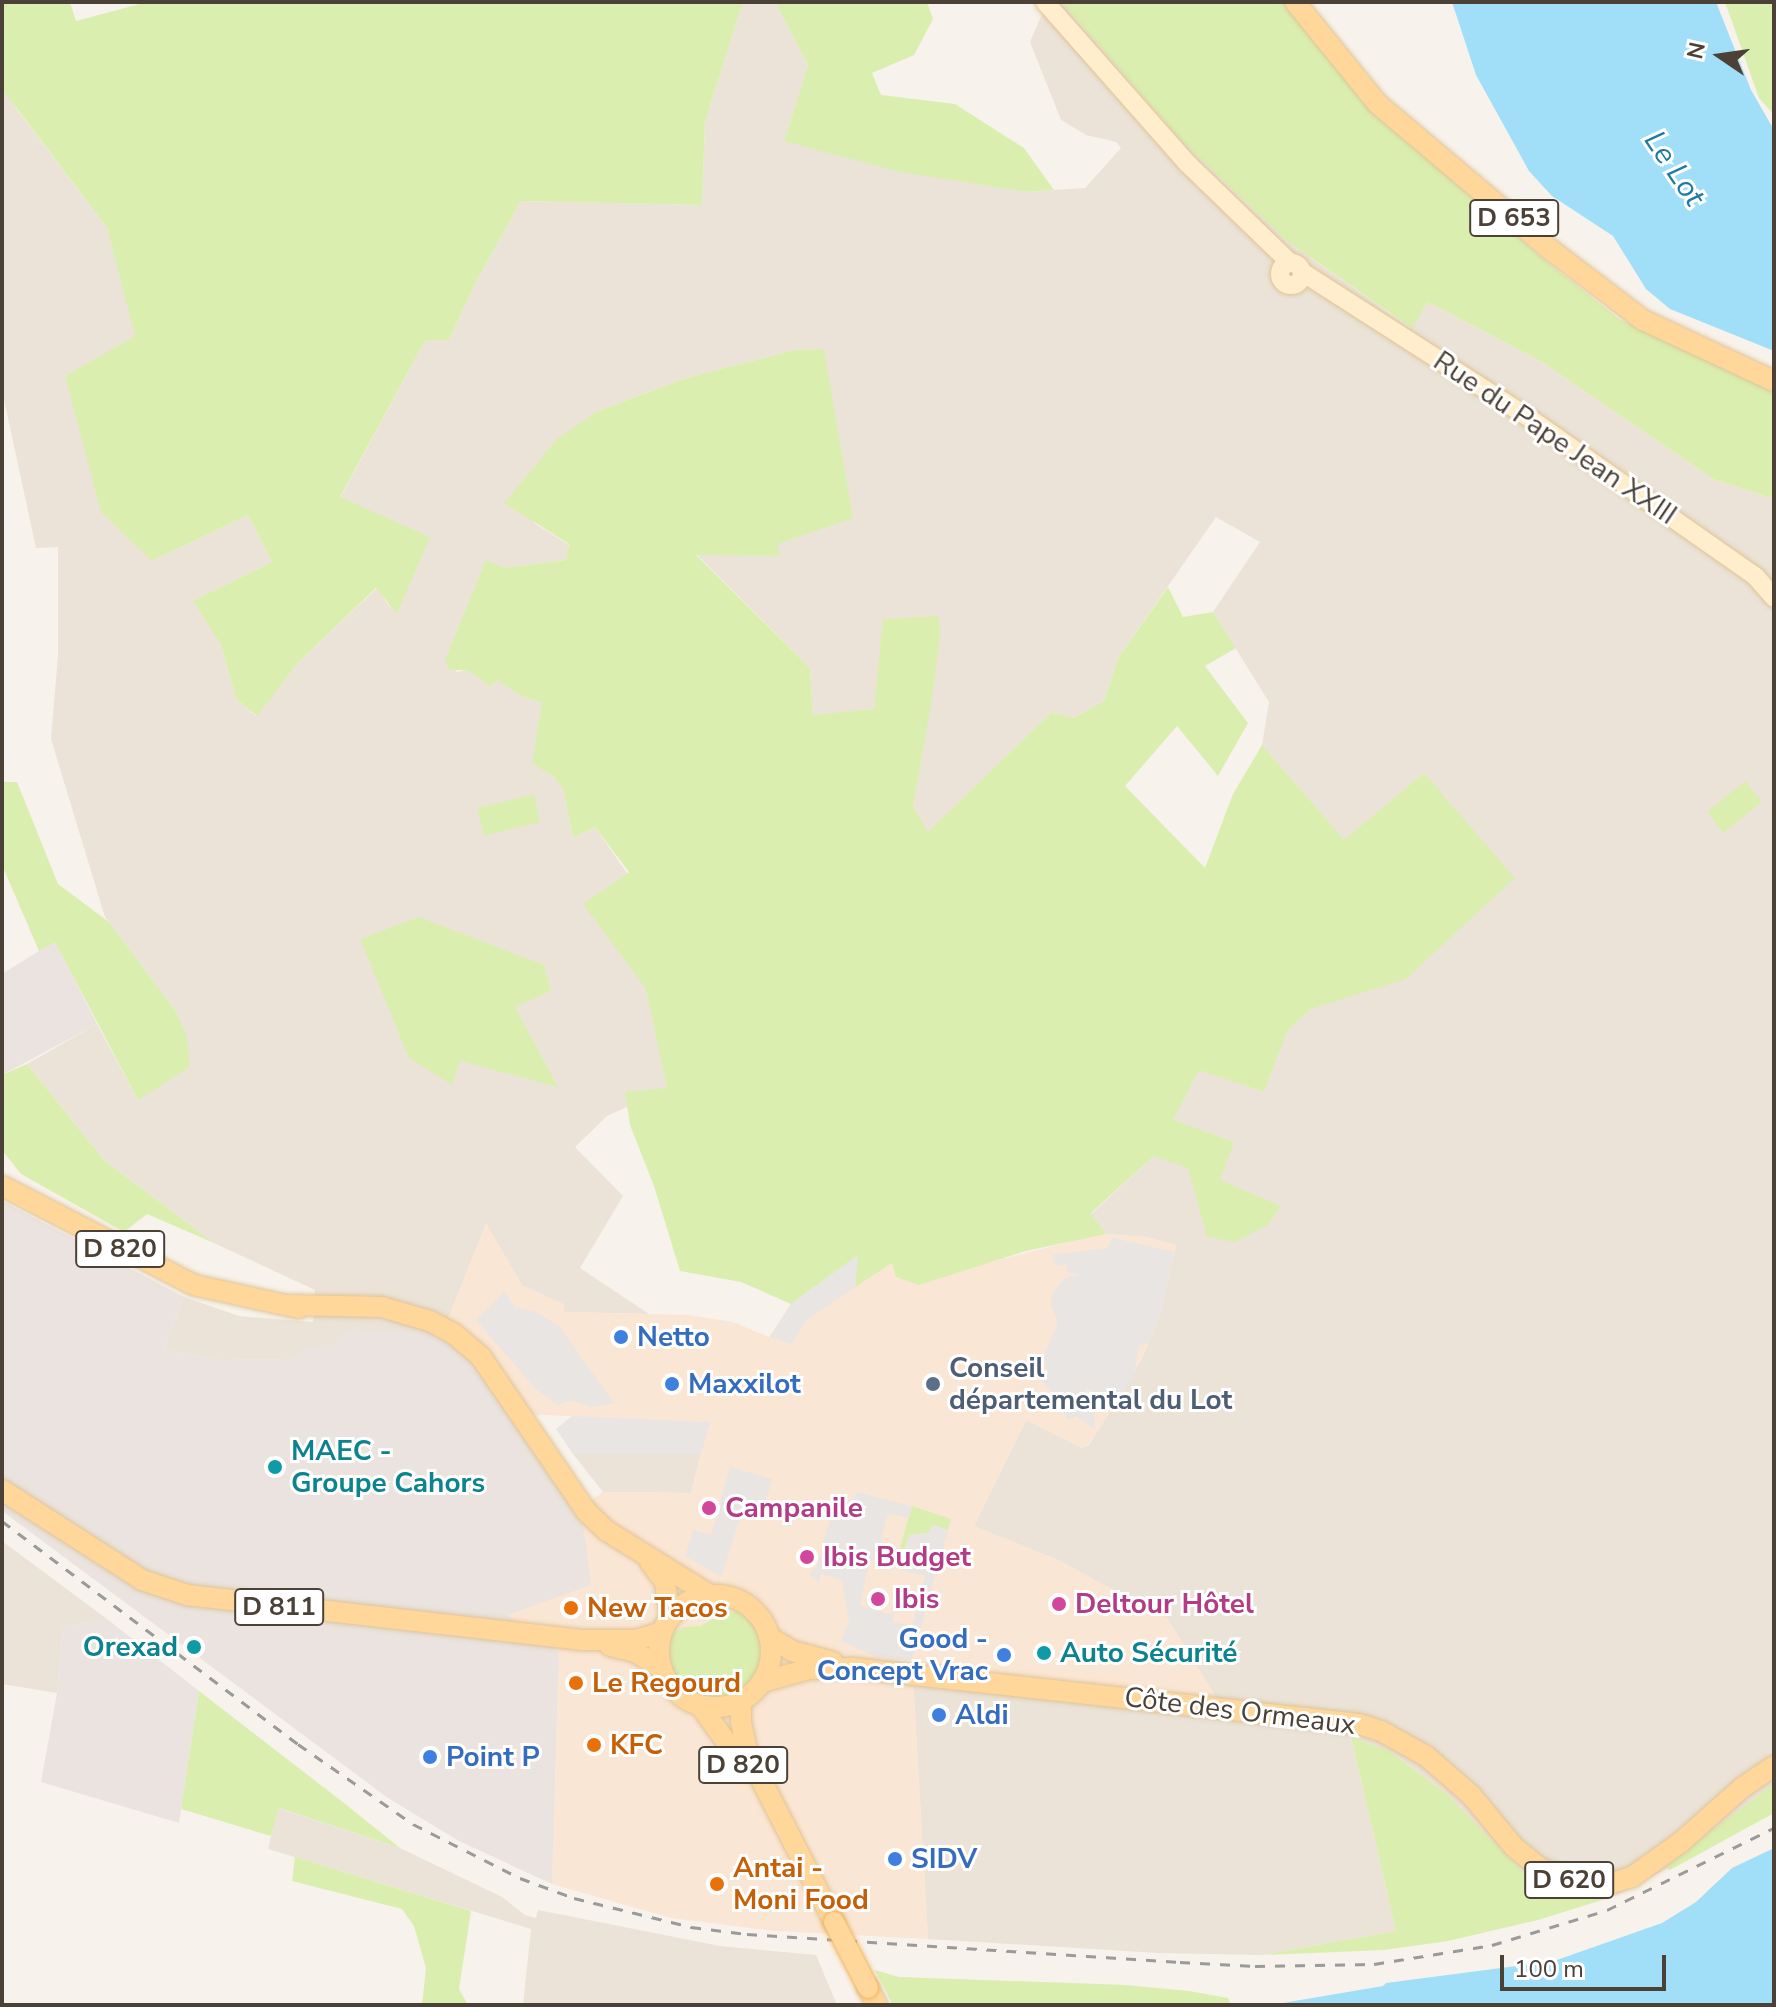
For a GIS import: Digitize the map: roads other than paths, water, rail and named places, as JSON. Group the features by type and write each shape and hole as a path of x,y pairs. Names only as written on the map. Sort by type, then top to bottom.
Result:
{"main road":[{"name":"D 653","path":"1295,2 1378,104 1551,250 1643,320 1774,381"},
{"name":"D 820","path":"2,1186 194,1285 287,1305 382,1307 430,1321 454,1334 481,1357 501,1383 586,1511 607,1531 710,1595"},
{"name":"D 811","path":"2,1490 142,1580 171,1591 254,1605 583,1640 636,1640 666,1625"},
{"name":"D 820","path":"642,1553 665,1582 666,1625"},
{"path":"710,1595 736,1599 751,1608 769,1637 768,1666 762,1682 741,1700 714,1707 700,1705 676,1691 662,1668 659,1650 666,1625 681,1606 710,1595"},
{"name":"Côte des Ormeaux","path":"769,1637 792,1651 852,1668"},
{"name":"D 811","path":"583,1640 635,1652 662,1668"},
{"name":"Côte des Ormeaux","path":"762,1682 809,1669 852,1668 1370,1727 1405,1744 1450,1776 1514,1847 1541,1869 1586,1883 1612,1883 1632,1877 1681,1842 1743,1787 1774,1766"},
{"name":"D 820","path":"741,1700 742,1730 748,1754 872,1997"},
{"name":"D 820","path":"700,1705 785,1826"}],"street":[{"name":"Rue du Pape Jean XXIII","path":"1050,8 1187,163 1257,231 1292,272 1328,288 1525,415 1756,577 1774,598"}],"water":[{"name":"Le Lot","path":"1452,2 1716,2 1751,90 1774,130 1774,351 1670,309 1646,289 1613,236 1552,196 1529,171 1476,75"},
{"path":"1774,1848 1774,2005 1271,2005 1386,1983 1554,1961 1662,1923 1696,1902 1732,1868"}],"railway":[{"path":"2,1521 298,1744 413,1824 520,1878 574,1898 691,1927 747,1934 1180,1962 1255,1966 1374,1964 1492,1945 1607,1910 1774,1828"}],"place":[{"name":"Netto","path":"621,1337"},
{"name":"Maxxilot","path":"672,1384"},
{"name":"Conseil départemental du Lot","path":"933,1384"},
{"name":"MAEC - Groupe Cahors","path":"275,1467"},
{"name":"Campanile","path":"709,1508"},
{"name":"Ibis Budget","path":"807,1557"},
{"name":"Ibis","path":"878,1599"},
{"name":"Deltour Hôtel","path":"1059,1604"},
{"name":"New Tacos","path":"571,1608"},
{"name":"Orexad","path":"194,1647"},
{"name":"Auto Sécurité","path":"1044,1653"},
{"name":"Good - Concept Vrac","path":"1004,1655"},
{"name":"Le Regourd","path":"576,1683"},
{"name":"Aldi","path":"939,1715"},
{"name":"KFC","path":"594,1745"},
{"name":"Point P","path":"430,1757"},
{"name":"SIDV","path":"895,1859"},
{"name":"Antai - Moni Food","path":"717,1884"}]}
